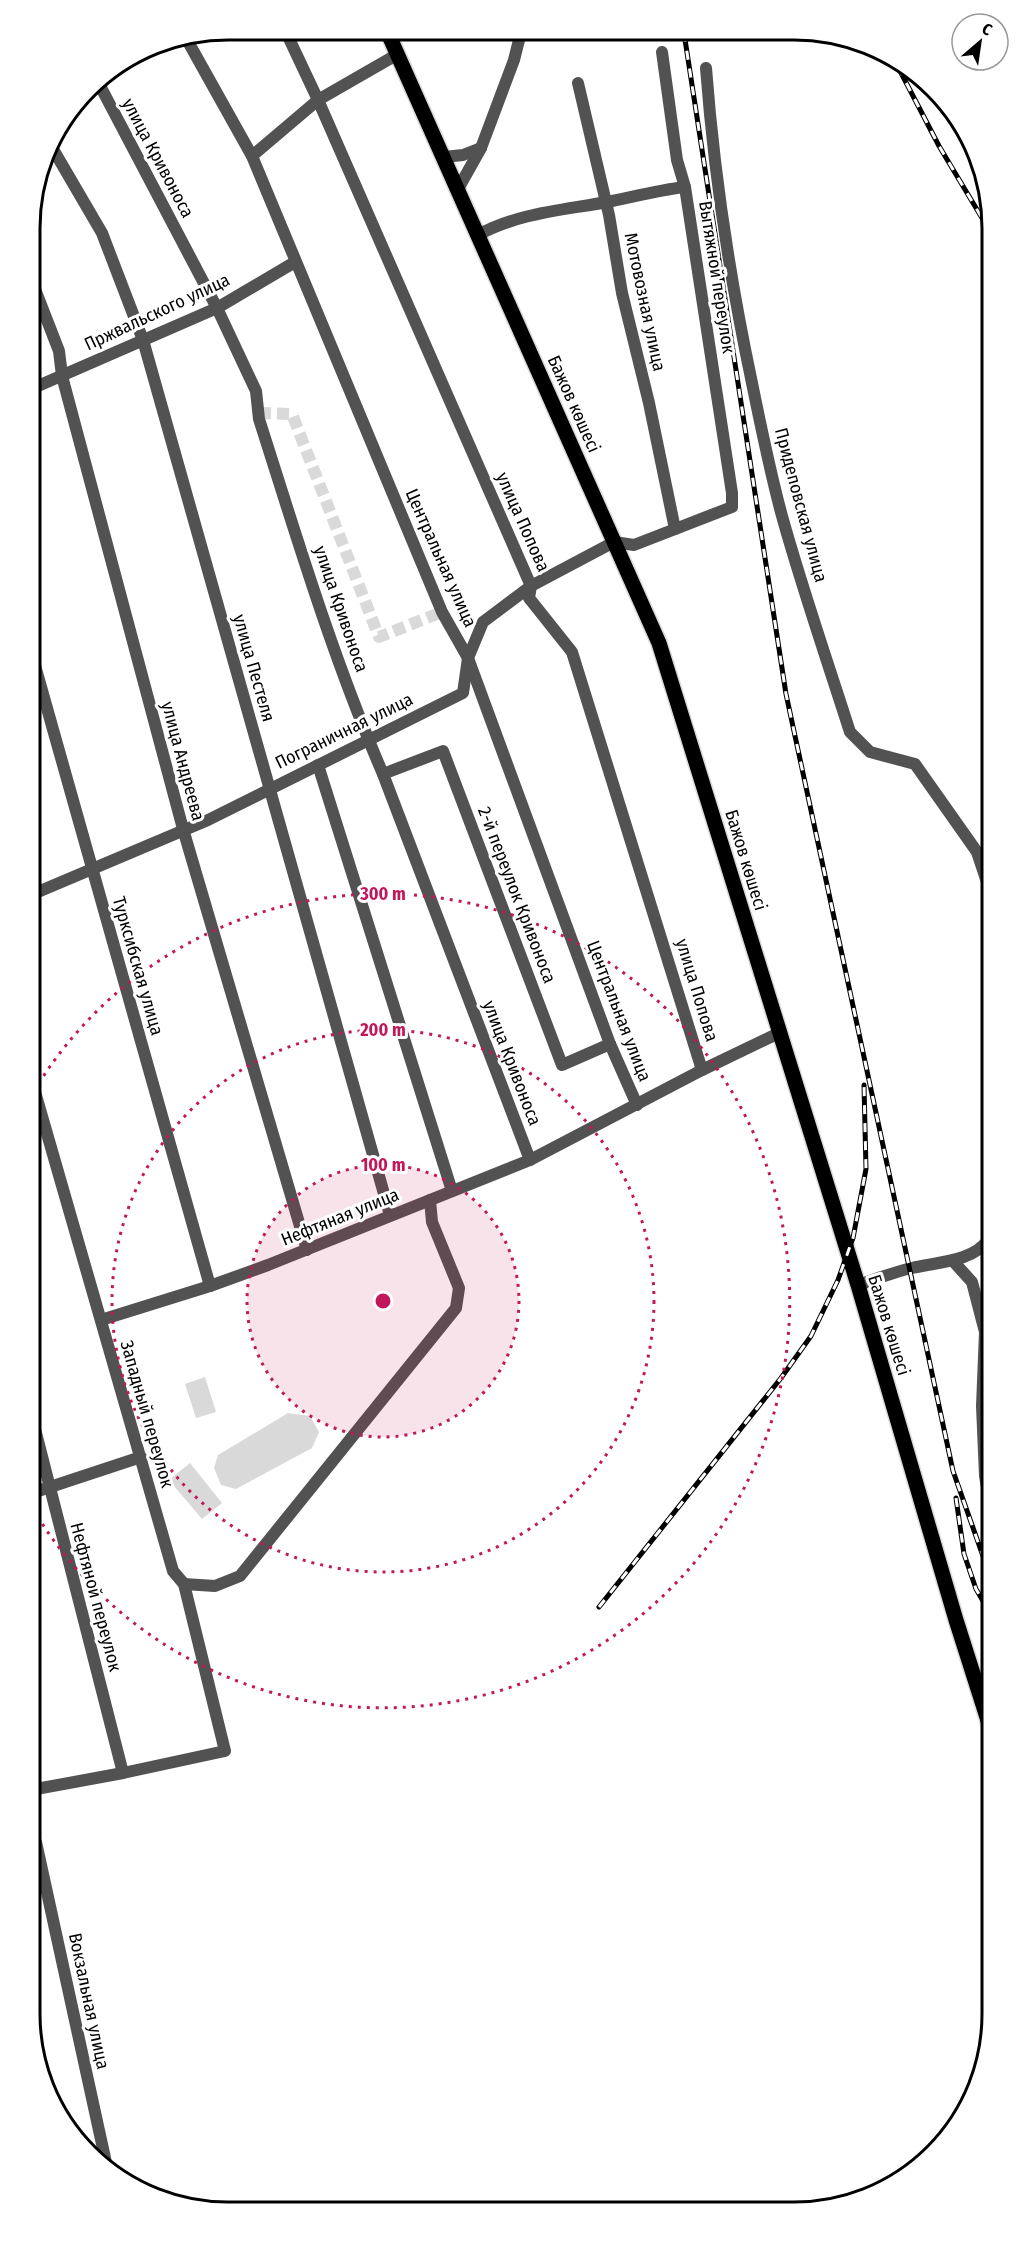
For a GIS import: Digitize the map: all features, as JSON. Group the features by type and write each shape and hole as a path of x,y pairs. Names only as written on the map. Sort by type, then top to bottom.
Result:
{"main road":[{"name":"Бажов көшесі","path":"392,41 659,643 858,1285 981,1701"}],"street":[{"name":"улица Попова","path":"290,41 318,99 531,586 529,598 572,652 702,1070"},
{"path":"458,189 481,148 506,83 518,41"},
{"name":"Центральная улица","path":"190,45 252,156 442,612 468,658 610,1044 637,1105"},
{"name":"Вытяжной переулок","path":"662,52 676,160 685,187 723,430 732,507 675,529"},
{"path":"252,156 318,99 398,54"},
{"name":"Придеповская улица","path":"706,69 711,139 725,235 741,333 765,446 782,515 850,732 870,752 915,764 977,852 982,866"},
{"name":"Мотовозная улица","path":"578,83 675,529"},
{"name":"улица Кривоноса","path":"102,90 217,308 256,391 259,419 308,572 368,739 530,1160"},
{"path":"444,156 463,155 481,148"},
{"name":"улица Пестеля","path":"56,154 102,233 143,340 390,1215"},
{"path":"463,155 470,159 470,166"},
{"path":"478,235 530,216 685,187"},
{"name":"Пржвальского улица","path":"41,385 217,308 295,262"},
{"name":"улица Андреева","path":"41,305 59,351 62,376 183,829 307,1250"},
{"path":"614,542 634,545 675,529"},
{"name":"Пограничная улица","path":"41,891 208,820 268,788 463,693 468,658 483,622 531,586 614,542"},
{"name":"Турксибская улица","path":"41,687 210,1286"},
{"name":"2-й переулок Кривоноса","path":"383,774 443,751 562,1065 610,1044"},
{"path":"318,765 452,1191"},
{"name":"Нефтяная улица","path":"101,1320 210,1286 307,1250 530,1160 702,1070 779,1033"},
{"name":"Западный переулок","path":"41,1113 173,1571 184,1584 225,1751 123,1773"},
{"path":"184,1584 215,1586 240,1576 456,1308 459,1288 432,1222 430,1200"},
{"path":"858,1285 910,1268 953,1261 981,1248"},
{"path":"953,1261 972,1282 981,1318"},
{"name":"Нефтяной переулок","path":"41,1453 123,1773"},
{"path":"41,1490 141,1457"},
{"path":"41,1788 123,1773"},
{"name":"Вокзальная улица","path":"41,1865 104,2154"}],"shaded area":[{"path":"205,1377 216,1412 196,1418 185,1384"},
{"path":"288,1413 310,1416 319,1432 312,1448 236,1489 221,1485 214,1468 218,1455"},
{"path":"190,1463 222,1503 202,1519 169,1480"}],"tunnel":[{"path":"259,413 292,414 379,637 442,612"}],"railway":[{"path":"685,41 786,694 953,1471 981,1551"},
{"path":"902,75 939,146 981,216"},
{"path":"599,1607 781,1378 811,1336 838,1280 853,1238 866,1169 864,1085"},
{"path":"956,1498 964,1554 981,1598"}]}
